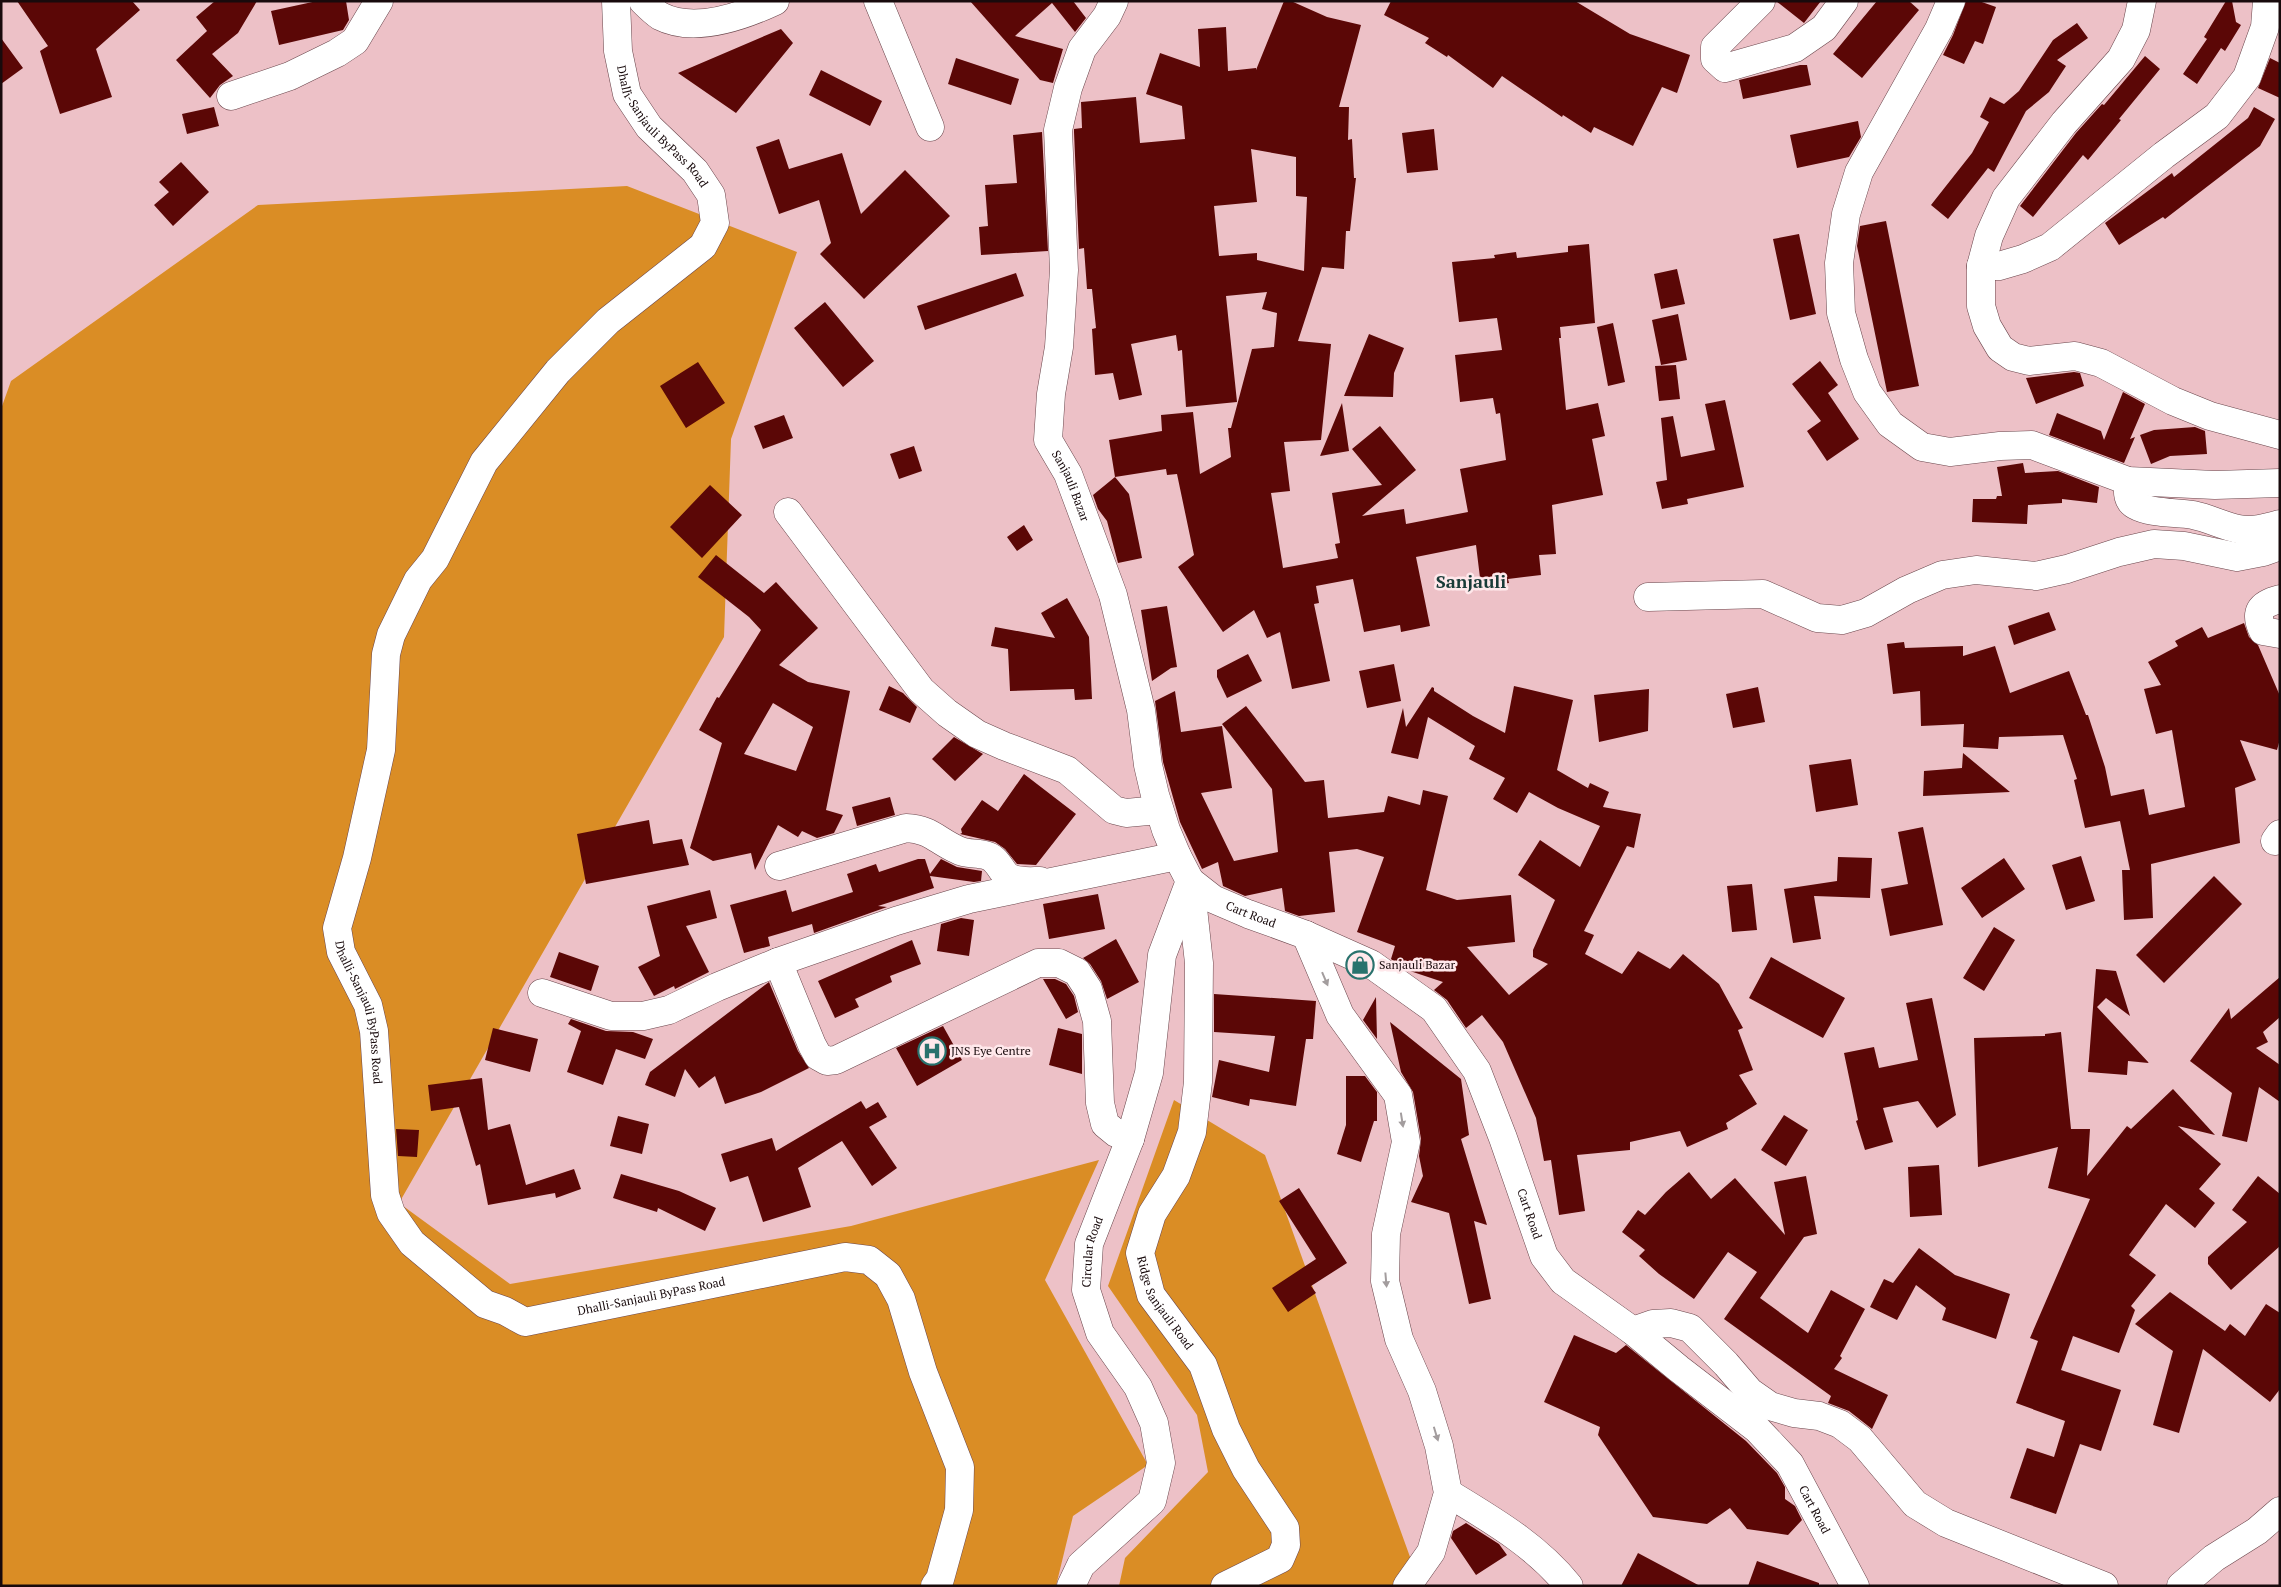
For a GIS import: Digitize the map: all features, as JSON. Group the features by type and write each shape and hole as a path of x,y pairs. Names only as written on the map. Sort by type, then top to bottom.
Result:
{"street":[{"path":"232,96 290,76 337,54 355,41 379,1"},
{"name":"Dhalli-Sanjauli ByPass Road","path":"616,1 618,51 627,94 649,127 695,170 711,195 716,223 704,246 608,321 558,371 484,462 435,559 418,580 391,635 386,654 381,750 357,858 336,928 341,952 368,1005 374,1030 385,1195 391,1213 412,1243 485,1304 505,1311 525,1322 845,1257 869,1260 888,1275 901,1299 923,1372 960,1467 959,1510 940,1579 935,1586"},
{"path":"642,1 660,16 685,23 710,22 752,12 775,1"},
{"path":"878,1 930,127"},
{"name":"Sanjauli Bazar","path":"1114,1 1107,16 1082,49 1068,88 1058,130 1064,270 1059,347 1051,394 1048,440 1068,474 1113,595 1141,710 1148,765 1159,810 1177,856 1190,880"},
{"path":"1761,1 1715,47 1715,59 1725,68 1795,48 1824,28 1844,1"},
{"path":"1951,1 1939,29 1859,172 1846,214 1839,263 1841,313 1854,359 1867,392 1890,424 1922,447 1950,452 2000,446 2032,445 2128,481 2215,485 2280,483"},
{"path":"2142,1 2136,30 2121,59 2064,123 2006,198 1990,236 1981,266 1981,306 1987,326 2000,348 2014,358 2029,361 2075,356 2101,364 2173,401 2210,416 2280,435"},
{"path":"1981,266 1999,266 2023,259 2050,247 2164,155 2217,116 2248,77 2265,27 2267,1"},
{"path":"2128,481 2127,495 2134,505 2144,508 2192,515 2238,529 2263,529 2280,524"},
{"path":"788,512 916,683 947,712 977,734 1067,770 1114,810 1126,813 1159,810"},
{"path":"1648,597 1763,594 1817,618 1842,620 1866,612 1907,590 1942,575 1976,570 2036,576 2068,569 2119,552 2154,544 2184,546 2237,557 2264,552 2280,546"},
{"path":"2280,599 2268,602 2260,609 2258,621 2264,631 2280,634"},
{"path":"779,866 906,828 920,828 958,851 988,856 996,861 1006,875 1014,879 1056,881"},
{"path":"542,993 611,1016 643,1016 669,1010 717,987 839,940 960,902 1177,856"},
{"name":"Cart Road","path":"1190,880 1213,898 1248,914 1306,934 1371,964 1434,1009 1477,1072 1503,1138 1544,1256 1563,1281 1633,1331 1679,1370 1757,1429 1790,1464 1855,1586"},
{"name":"Circular Road","path":"1071,1586 1081,1565 1152,1501 1161,1464 1154,1423 1138,1386 1100,1333 1086,1290 1089,1244 1130,1139 1149,1073 1162,955 1190,880"},
{"name":"Ridge Sanjauli Road","path":"1190,880 1199,963 1198,1082 1192,1132 1176,1176 1152,1214 1140,1253 1151,1295 1203,1365 1226,1429 1246,1470 1286,1528 1286,1545 1280,1559 1225,1586"},
{"path":"1306,934 1340,1015 1398,1095 1406,1142 1386,1234 1385,1281 1399,1338 1422,1391 1440,1446 1448,1493 1431,1552 1407,1586"},
{"path":"778,962 812,1045 818,1056 827,1060 836,1060 878,1041 992,983 1038,963 1059,963 1077,972 1088,988 1097,1021 1100,1103 1105,1124 1116,1133 1130,1139"},
{"path":"1633,1331 1653,1324 1671,1323 1690,1328 1726,1364 1750,1392 1770,1406 1794,1413 1818,1416 1840,1424 1860,1439 1915,1504 1946,1523 2104,1586"},
{"path":"1448,1493 1510,1530 1556,1570 1569,1586"},
{"path":"2182,1586 2214,1558 2257,1531 2280,1510"}],"shaded area":[{"path":"627,186 797,252 731,439 724,637 399,1203 510,1284 851,1226 1099,1160 1045,1280 1148,1465 1073,1516 1056,1586 1,1586 1,409 11,381 258,205"},
{"path":"1174,1100 1265,1155 1414,1568 1399,1586 1119,1586 1125,1558 1208,1472 1197,1415 1108,1286"}],"building":[{"path":"17,1 132,1 140,10 96,49 112,97 60,114 40,51 48,46"},
{"path":"215,1 257,1 238,33 212,54 233,76 220,85 210,98 176,60 207,31 196,17"},
{"path":"317,1 346,1 349,20 343,30 279,45 271,11"},
{"path":"970,1 1073,1 1086,18 1075,32 1052,3 1015,36 1063,49 1053,83 1040,80"},
{"path":"1284,1 1291,1 1327,17 1361,25 1339,107 1349,107 1348,140 1352,139 1354,178 1356,178 1350,231 1346,231 1344,269 1322,267 1298,341 1331,344 1321,440 1284,442 1290,491 1271,493 1283,568 1338,558 1335,544 1340,543 1332,493 1382,485 1352,449 1380,426 1416,470 1362,516 1404,509 1406,524 1468,512 1460,469 1506,460 1500,413 1496,414 1493,398 1460,402 1455,355 1502,350 1497,318 1459,322 1452,262 1495,258 1494,255 1516,252 1517,258 1568,252 1568,246 1589,244 1595,323 1560,327 1561,338 1559,338 1566,410 1598,403 1605,436 1592,439 1603,495 1552,505 1556,554 1539,555 1541,575 1508,579 1509,583 1481,586 1476,545 1416,557 1430,626 1401,632 1400,625 1364,632 1353,579 1316,586 1319,603 1314,604 1330,681 1292,689 1280,632 1267,638 1254,610 1223,632 1178,567 1194,555 1177,474 1167,475 1166,469 1115,477 1109,440 1162,431 1161,415 1193,412 1200,474 1231,457 1228,428 1231,428 1252,349 1274,347 1277,313 1262,309 1267,292 1226,296 1237,402 1186,407 1182,350 1178,351 1176,335 1131,344 1142,395 1119,400 1113,373 1095,375 1092,329 1096,328 1092,289 1087,289 1084,248 1079,249 1074,129 1082,128 1081,102 1136,97 1140,143 1185,139 1182,106 1146,94 1160,53 1200,67 1198,29 1226,27 1228,71 1256,68 1256,70","holes":["1251,149 1296,157 1296,196 1307,197 1304,271 1257,260 1257,253 1219,256 1214,206 1257,202"]},
{"path":"1391,1 1575,1 1630,34 1690,55 1677,93 1662,87 1633,146 1594,127 1591,133 1563,115 1562,117 1502,76 1493,88 1448,55 1447,57 1425,43 1429,38 1384,15"},
{"path":"1776,1 1821,1 1804,23"},
{"path":"1877,1 1909,1 1919,10 1862,78 1833,54"},
{"path":"1966,1 1979,1 1996,7 1983,44 1975,41 1964,64 1943,55"},
{"path":"2226,1 2232,1 2236,22 2241,25 2225,51 2221,48 2197,84 2183,74 2207,39 2204,37"},
{"path":"2077,23 2088,38 2057,60 2066,66 2049,92 2026,111 1994,172 1988,168 1948,219 1931,205 1972,153 1989,122 1980,117 1990,97 2004,104 2019,91 2053,40"},
{"path":"781,29 793,43 736,113 678,73"},
{"path":"1,38 23,68 1,84"},
{"path":"2145,56 2160,69 2088,160 2083,155 2033,217 2020,206 2076,133 2102,104 2104,105"},
{"path":"956,58 1019,79 1011,105 948,84"},
{"path":"2270,58 2280,63 2280,98 2258,88"},
{"path":"1800,65 1807,65 1811,85 1743,99 1739,80"},
{"path":"821,70 882,101 870,126 809,95"},
{"path":"214,107 219,126 187,134 182,114"},
{"path":"2254,107 2275,119 2260,146 2165,219 2163,217 2119,245 2105,223 2172,173 2174,177 2248,118"},
{"path":"1858,121 1861,137 1849,157 1797,168 1790,135"},
{"path":"1434,129 1438,170 1407,173 1402,133"},
{"path":"1042,132 1048,251 981,255 979,227 988,226 985,185 1017,183 1013,135"},
{"path":"779,139 789,169 842,153 861,214 905,170 950,216 864,299 820,254 831,243 819,200 779,214 756,147"},
{"path":"181,162 209,192 173,226 154,205 169,192 159,182"},
{"path":"1886,221 1919,386 1887,392 1857,246 1860,226"},
{"path":"1799,234 1816,314 1790,320 1773,239"},
{"path":"1677,269 1685,304 1661,309 1654,274"},
{"path":"1016,273 1024,296 925,330 917,306"},
{"path":"825,302 874,361 843,387 794,328"},
{"path":"1678,314 1687,360 1661,365 1652,320"},
{"path":"1613,323 1625,382 1608,386 1597,327"},
{"path":"1369,334 1404,348 1394,373 1393,397 1344,396"},
{"path":"1820,361 1838,385 1828,393 1859,439 1827,461 1807,431 1821,421 1792,384"},
{"path":"698,362 725,403 686,428 660,386"},
{"path":"1676,365 1680,399 1659,401 1655,366"},
{"path":"2074,372 2080,373 2084,386 2036,404 2026,378"},
{"path":"2123,392 2145,404 2130,439 2135,437 2124,463 2049,435 2057,413 2101,431 2104,440"},
{"path":"1725,400 1744,487 1687,499 1688,504 1662,509 1656,482 1667,480 1661,418 1673,416 1681,457 1715,450 1705,404"},
{"path":"1342,403 1349,451 1320,456"},
{"path":"784,415 793,438 763,449 754,426"},
{"path":"2195,427 2205,431 2207,454 2170,456 2151,464 2140,435 2154,430"},
{"path":"914,446 922,471 899,479 890,454"},
{"path":"2023,463 2025,473 2058,471 2099,487 2097,503 2062,499 2062,503 2028,505 2027,524 1972,522 1973,499 1996,499 1997,496 2002,496 1997,467"},
{"path":"1115,477 1129,494 1142,558 1118,563 1107,521 1098,509 1093,495"},
{"path":"710,485 742,515 702,558 670,527"},
{"path":"1024,525 1033,540 1017,551 1007,537"},
{"path":"716,555 764,593 776,582 818,628 779,665 808,682 850,691 826,810 843,815 834,833 817,838 802,831 798,837 778,825 755,870 751,853 713,861 690,848 722,743 699,730 717,697 719,698 761,630 749,617 698,577","holes":["773,703 813,727 796,771 744,754"]},
{"path":"1067,598 1089,637 1092,699 1075,700 1074,689 1010,691 1008,649 991,646 995,627 1055,638 1041,613"},
{"path":"1167,606 1177,667 1171,668 1152,681 1141,610"},
{"path":"2049,612 2056,630 2014,645 2008,626"},
{"path":"2244,623 2249,637 2258,645 2280,696 2280,739 2277,750 2240,740 2256,780 2235,788 2240,843 2151,864 2153,918 2124,920 2122,870 2130,870 2120,821 2085,828 2074,780 2077,779 2063,735 1999,737 1998,749 1963,747 1964,724 1921,726 1920,691 1893,694 1887,644 1904,642 1905,648 1963,646 1963,656 1995,646 2010,693 2069,671 2086,715 2088,715 2105,767 2111,796 2144,789 2149,815 2185,807 2172,730 2156,734 2144,689 2161,685 2148,662 2178,646 2175,641 2202,627 2208,638"},
{"path":"1248,654 1262,681 1227,698 1217,677 1217,670"},
{"path":"1394,664 1401,701 1367,708 1359,671"},
{"path":"889,686 903,693 917,707 910,723 879,710"},
{"path":"1514,686 1573,700 1557,770 1588,788 1590,783 1609,792 1603,807 1641,814 1634,848 1627,846 1584,931 1594,935 1585,954 1622,974 1638,951 1670,969 1683,954 1719,984 1743,1028 1738,1030 1753,1070 1739,1075 1757,1104 1726,1123 1728,1129 1687,1147 1680,1131 1630,1142 1630,1150 1577,1155 1585,1211 1559,1215 1551,1160 1544,1161 1536,1118 1503,1042 1482,1015 1466,1028 1447,1000 1434,990 1443,982 1404,969 1391,959 1395,946 1357,932 1384,857 1357,849 1329,852 1335,912 1299,916 1285,911 1282,888 1245,896 1223,886 1218,862 1202,869 1180,822 1163,762 1155,701 1175,691 1181,732 1222,726 1232,788 1201,793 1234,861 1278,852 1272,789 1222,724 1246,706 1305,782 1324,780 1328,818 1384,812 1388,796 1420,805 1423,790 1448,796 1426,890 1457,900 1511,895 1515,942 1467,947 1509,995 1548,964 1533,957 1533,950 1555,900 1518,875 1540,840 1580,867 1600,826 1558,808 1529,792 1517,813 1493,799 1505,778 1469,759 1475,746 1428,717 1418,759 1391,753 1403,708 1406,727 1432,687 1434,691 1473,716 1505,733"},
{"path":"1758,687 1765,722 1733,728 1726,694"},
{"path":"1649,689 1648,731 1599,742 1594,695"},
{"path":"954,737 983,754 955,781 932,759"},
{"path":"1963,753 2010,792 1923,796 1924,771 1962,768"},
{"path":"1851,759 1858,805 1816,812 1809,765"},
{"path":"1024,774 1076,814 1036,865 1017,864 1005,849 995,842 960,834 962,833 961,829 982,800 998,811"},
{"path":"890,797 895,815 857,826 852,807"},
{"path":"649,820 653,844 682,839 689,865 586,884 577,834"},
{"path":"1923,827 1943,925 1890,936 1881,889 1908,884 1898,832"},
{"path":"2081,856 2095,901 2066,910 2052,865"},
{"path":"1838,857 1872,858 1870,898 1814,896 1821,939 1793,943 1784,889 1837,881"},
{"path":"2004,858 2025,889 1982,918 1961,888"},
{"path":"918,859 925,859 930,874 941,859 957,867 982,871 981,881 974,882 930,876 934,888 878,906 887,907 814,933 812,924 768,937 770,946 744,953 730,905 786,890 792,912 853,892 847,874 876,864 879,872"},
{"path":"2214,876 2242,904 2164,983 2136,955"},
{"path":"1752,884 1757,930 1732,932 1727,886"},
{"path":"710,890 717,918 686,926 709,972 675,989 674,986 654,996 638,967 660,956 647,906"},
{"path":"1098,894 1105,929 1049,939 1043,904"},
{"path":"961,918 974,920 969,956 937,951 941,924"},
{"path":"1994,927 2015,940 1984,991 1963,978"},
{"path":"1116,939 1139,982 1107,999 1101,981 1090,964 1083,958"},
{"path":"912,940 921,964 890,976 892,982 855,999 859,1007 835,1018 818,981"},
{"path":"559,952 599,966 591,991 550,977"},
{"path":"1771,957 1845,998 1823,1038 1749,998"},
{"path":"2096,969 2116,971 2130,1016 2106,998 2097,1007 2149,1063 2128,1061 2127,1075 2088,1072"},
{"path":"2280,977 2280,1017 2263,1032 2268,1042 2256,1048 2280,1065 2280,1102 2259,1087 2247,1142 2222,1136 2232,1093 2190,1061 2229,1008 2231,1019"},
{"path":"1043,979 1055,979 1066,984 1074,996 1078,1012 1066,1019"},
{"path":"769,982 798,1051 809,1068 761,1092 725,1104 715,1076 699,1088 685,1069 675,1097 645,1085 650,1072"},
{"path":"1214,994 1316,1001 1313,1039 1306,1039 1296,1106 1250,1099 1249,1106 1212,1097 1219,1060 1269,1072 1275,1036 1214,1032"},
{"path":"1376,997 1377,1039 1363,1020"},
{"path":"1932,998 1956,1115 1937,1128 1918,1101 1883,1108 1893,1142 1865,1150 1856,1121 1858,1120 1844,1053 1874,1047 1879,1068 1918,1060 1906,1003"},
{"path":"571,1019 606,1031 633,1032 653,1039 645,1059 616,1049 603,1085 567,1072 581,1031 568,1024"},
{"path":"1390,1022 1461,1079 1469,1135 1461,1139 1487,1225 1474,1221 1491,1299 1469,1304 1449,1213 1411,1202 1423,1176 1419,1156 1421,1139 1413,1092 1401,1072"},
{"path":"943,1026 962,1060 917,1086 896,1048"},
{"path":"493,1028 538,1039 530,1072 485,1060"},
{"path":"1058,1028 1082,1034 1082,1074 1049,1065"},
{"path":"2061,1032 2071,1129 2090,1129 2087,1176 2127,1126 2131,1129 2173,1089 2215,1135 2178,1126 2221,1164 2199,1189 2215,1203 2195,1228 2166,1204 2129,1255 2156,1275 2131,1306 2135,1310 2119,1353 2073,1336 2061,1370 2121,1390 2101,1451 2080,1444 2056,1514 2010,1498 2027,1448 2054,1457 2065,1421 2016,1403 2038,1341 2030,1338 2090,1199 2048,1188 2058,1147 1978,1167 1974,1038 2045,1036 2045,1034"},
{"path":"1346,1076 1365,1076 1377,1092 1377,1121 1374,1121 1361,1162 1337,1154 1346,1125"},
{"path":"482,1078 488,1130 510,1124 526,1185 574,1169 581,1189 556,1198 555,1193 488,1205 480,1164 476,1166 459,1107 431,1111 428,1085"},
{"path":"861,1101 866,1109 878,1102 887,1117 869,1127 897,1168 872,1186 842,1141 798,1168 811,1207 763,1222 748,1176 730,1182 721,1154 772,1138 776,1151"},
{"path":"1784,1115 1808,1130 1786,1166 1761,1150"},
{"path":"618,1116 649,1124 642,1154 610,1146"},
{"path":"396,1129 419,1130 417,1157 398,1156"},
{"path":"1939,1165 1942,1215 1910,1217 1908,1167"},
{"path":"1689,1172 1711,1199 1735,1178 1785,1235 1774,1182 1806,1176 1817,1234 1804,1237 1760,1298 1808,1333 1831,1290 1865,1309 1840,1356 1842,1358 1834,1369 1888,1395 1872,1429 1849,1411 1828,1403 1831,1396 1724,1319 1757,1272 1728,1252 1694,1299 1659,1274 1639,1256 1645,1250 1622,1232 1638,1210 1645,1215 1666,1192"},
{"path":"621,1174 679,1191 716,1208 705,1231 658,1208 657,1212 613,1198"},
{"path":"2258,1176 2280,1194 2280,1246 2231,1290 2208,1264 2208,1257 2247,1222 2232,1210"},
{"path":"1299,1188 1347,1263 1311,1286 1316,1293 1288,1312 1272,1288 1316,1259 1279,1201"},
{"path":"1919,1248 1955,1275 2010,1294 1996,1339 1942,1320 1946,1308 1916,1285 1897,1320 1870,1307 1884,1279 1893,1283"},
{"path":"2170,1292 2225,1331 2230,1324 2245,1336 2266,1304 2280,1313 2280,1389 2270,1402 2203,1349 2179,1433 2153,1425 2173,1351 2135,1324"},
{"path":"1574,1335 1616,1353 1626,1345 1746,1441 1777,1473 1785,1487 1785,1499 1795,1506 1802,1520 1788,1535 1747,1529 1730,1508 1707,1524 1653,1517 1598,1435 1600,1427 1544,1402"},
{"path":"1466,1523 1499,1544 1507,1555 1476,1575 1451,1538 1453,1531"},
{"path":"1638,1553 1700,1586 1621,1586"},
{"path":"1757,1561 1819,1583 1819,1586 1748,1586"}],"place":[{"name":"Sanjauli Bazar","path":"1360,965"},
{"name":"JNS Eye Centre","path":"932,1051"}],"district":[{"name":"Sanjauli","path":"1471,582"}]}
